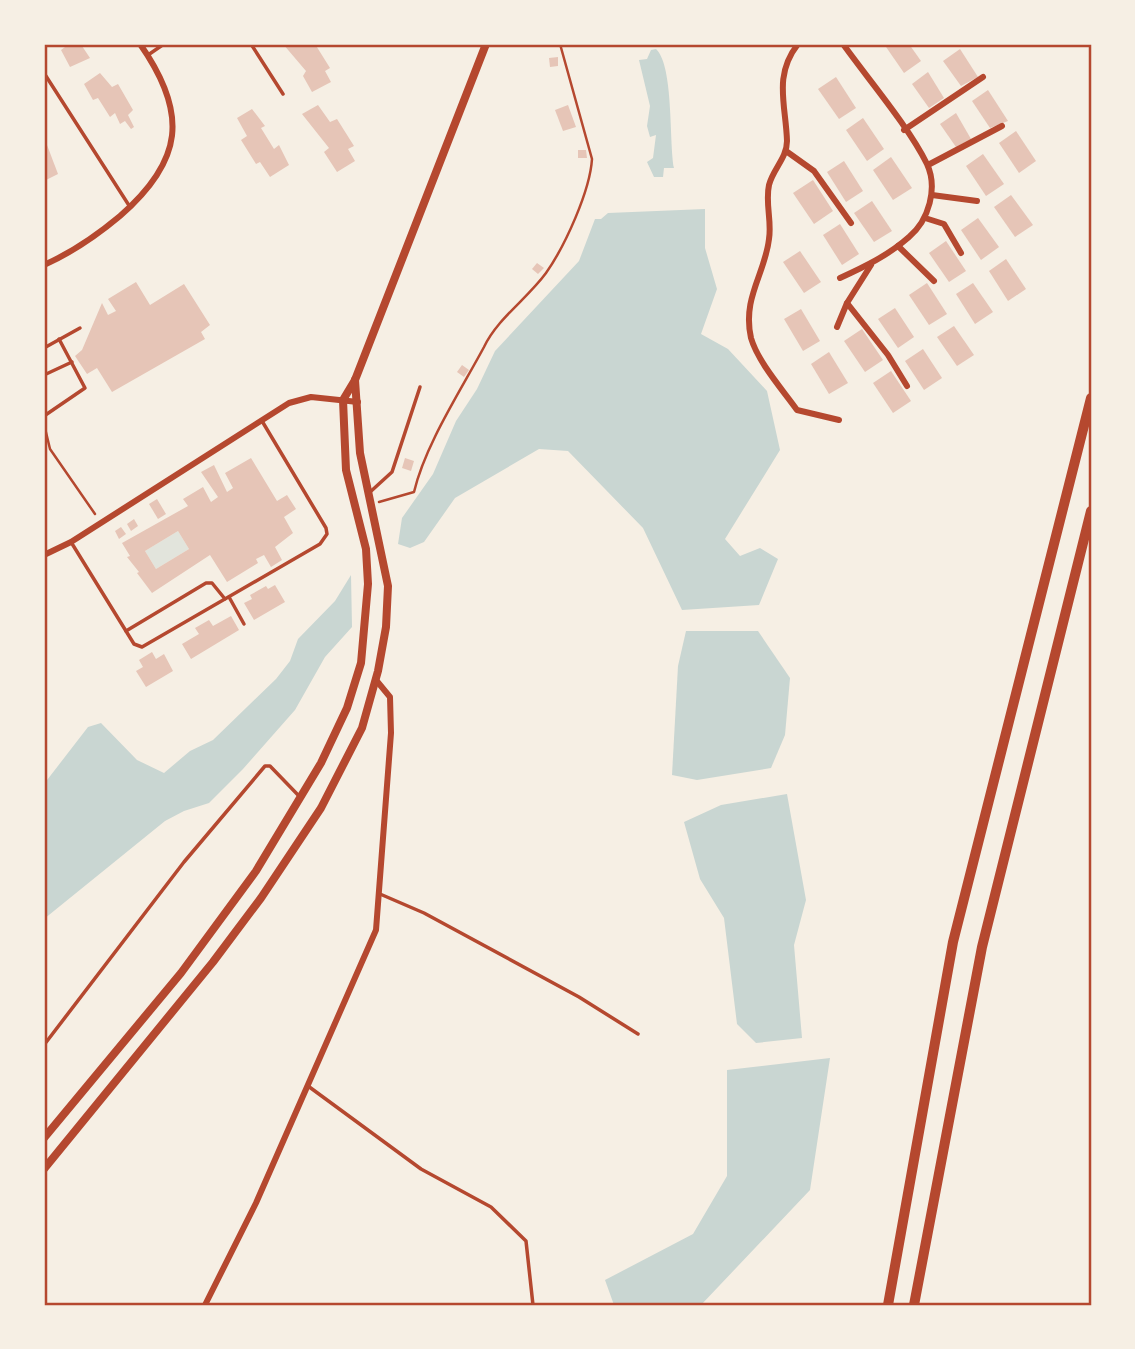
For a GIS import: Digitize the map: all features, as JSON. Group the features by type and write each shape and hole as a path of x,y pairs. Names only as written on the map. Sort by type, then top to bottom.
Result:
{"highway":[{"path":"888,1305 953,942 1091,398"},
{"path":"914,1305 982,947 1091,511"}],"street":[{"path":"44,265 88,243 150,188 164,167 172,137 170,104 148,55 140,44"},
{"path":"44,1138 181,973 256,871 301,797 347,708 361,663 367,621 366,549 346,470 344,400 355,380 364,351 486,44"},
{"path":"798,44 786,63 781,83 786,151 769,185 769,240 754,281 749,308 751,338 797,410 839,420"},
{"path":"840,278 872,263 911,236 925,218 932,195 928,165 843,44"},
{"path":"904,130 983,78"},
{"path":"928,165 1002,126"},
{"path":"786,151 814,171 851,223"},
{"path":"932,195 976,201"},
{"path":"925,218 944,224 961,253"},
{"path":"898,246 934,281"},
{"path":"837,327 847,303 872,263"},
{"path":"847,303 888,355 907,386"},
{"path":"44,1169 206,971 281,868 346,763 366,717 386,627 388,586 360,453 355,380"},
{"path":"44,555 71,542 289,403 311,397 358,402"},
{"path":"205,1305 308,1086 376,930 391,733 390,697 376,680"}],"lane":[{"path":"148,55 164,44"},
{"path":"251,44 283,94"},
{"path":"44,73 130,207"},
{"path":"44,348 80,328"},
{"path":"44,416 83,391 84,384 59,339"},
{"path":"44,374 72,362"},
{"path":"369,493 392,472 420,387"},
{"path":"71,542 134,644 147,646 320,544 327,534 261,421"},
{"path":"126,631 206,583 212,583 227,598 244,624"},
{"path":"44,1045 184,862 265,766 270,766 285,778 301,797"},
{"path":"379,893 424,914 567,991 638,1034"},
{"path":"308,1086 421,1169 491,1208 526,1241 533,1305"}],"path":[{"path":"371,503 414,492 421,467 479,361 484,346 516,303 545,273 571,226 591,171 592,159 560,44"},
{"path":"44,425 50,449 101,523"}],"shaded area":[{"path":"656,49 666,71 674,168 664,168 663,177 654,177 647,162 653,158 656,135 650,137 647,126 650,106 639,60 647,59 651,50"},
{"path":"705,209 705,248 717,289 701,334 728,349 767,391 780,450 725,539 740,556 760,548 778,559 759,605 682,610 643,528 568,451 539,449 455,498 424,542 410,548 398,544 402,518 433,474 456,421 477,389 495,351 579,261 595,219 601,219 608,213"},
{"path":"178,531 189,549 156,569 145,551"},
{"path":"351,575 352,627 325,657 295,710 243,769 209,803 165,821 44,919 44,784 88,727 101,723 137,760 164,773 190,751 213,740 276,679 290,661 298,639 335,601"},
{"path":"686,631 758,631 790,678 785,735 771,768 697,780 672,775 678,666"},
{"path":"787,794 806,900 794,945 802,1038 756,1043 737,1024 724,918 700,879 684,822 721,805"},
{"path":"830,1058 810,1190 701,1305 614,1305 605,1280 693,1234 727,1176 727,1070"}],"building":[{"path":"63,44 86,44 82,46 90,58 70,67 61,50 65,47"},
{"path":"283,44 315,44 330,68 325,71 331,82 312,92 303,76 306,71"},
{"path":"884,44 909,44 921,61 904,73"},
{"path":"960,49 978,77 961,86 943,61"},
{"path":"558,57 558,66 550,67 549,58"},
{"path":"928,72 944,98 929,108 912,84"},
{"path":"100,73 112,87 118,84 133,110 128,115 134,127 131,129 125,121 120,124 115,113 110,117 98,98 93,100 84,84"},
{"path":"836,77 856,108 839,119 818,89"},
{"path":"988,90 1008,121 990,128 972,101"},
{"path":"318,105 330,122 337,119 354,146 348,149 355,161 337,172 324,152 329,148 302,114"},
{"path":"568,105 576,127 563,131 555,110"},
{"path":"252,109 265,126 261,128 274,149 279,145 289,165 270,177 260,162 256,164 241,140 247,136 237,118"},
{"path":"956,113 971,139 956,147 940,124"},
{"path":"863,118 884,149 867,161 846,130"},
{"path":"1016,131 1036,161 1019,173 999,143"},
{"path":"44,137 58,174 44,181"},
{"path":"578,150 586,150 587,158 578,158"},
{"path":"983,154 1004,184 986,196 966,166"},
{"path":"891,157 912,188 893,200 873,170"},
{"path":"844,161 863,191 846,202 827,172"},
{"path":"813,180 833,211 814,224 793,193"},
{"path":"1011,195 1033,225 1015,237 994,207"},
{"path":"872,201 892,231 874,242 854,213"},
{"path":"978,218 999,247 981,260 961,230"},
{"path":"840,224 859,254 842,265 823,235"},
{"path":"946,241 966,271 949,282 929,253"},
{"path":"800,251 821,282 804,293 783,262"},
{"path":"1006,259 1026,289 1008,301 989,271"},
{"path":"537,263 544,268 538,274 532,269"},
{"path":"136,282 150,305 184,284 210,325 201,332 205,339 112,392 97,368 87,374 75,356 82,350 102,303 108,315 116,311 108,299"},
{"path":"927,283 947,314 929,325 909,295"},
{"path":"973,283 993,312 975,324 956,294"},
{"path":"895,308 914,337 898,348 878,319"},
{"path":"801,309 820,341 803,351 784,319"},
{"path":"954,326 974,355 957,366 937,337"},
{"path":"862,329 883,360 865,372 844,341"},
{"path":"923,349 942,378 924,390 905,361"},
{"path":"829,352 848,383 829,394 811,364"},
{"path":"462,365 469,370 464,377 457,372"},
{"path":"891,371 911,401 893,413 873,383"},
{"path":"251,458 277,501 287,495 296,509 284,517 293,533 275,547 282,560 271,567 264,555 256,559 258,563 227,582 210,555 152,593 127,557 130,556 122,543 188,506 183,499 203,487 211,502 218,497 201,472 214,465 227,492 233,488 225,473","holes":["178,531 189,549 156,569 145,551"]},
{"path":"405,458 414,461 411,471 402,468"},
{"path":"157,499 166,514 158,519 149,504"},
{"path":"134,519 138,526 131,531 127,524"},
{"path":"121,527 126,534 119,539 115,531"},
{"path":"275,585 285,602 254,620 244,603 252,599 250,595 266,586 268,589"},
{"path":"231,616 239,630 191,659 182,644 199,634 195,628 209,620 213,626"},
{"path":"152,652 156,659 164,654 173,671 146,687 136,671 143,667 139,660"}]}
